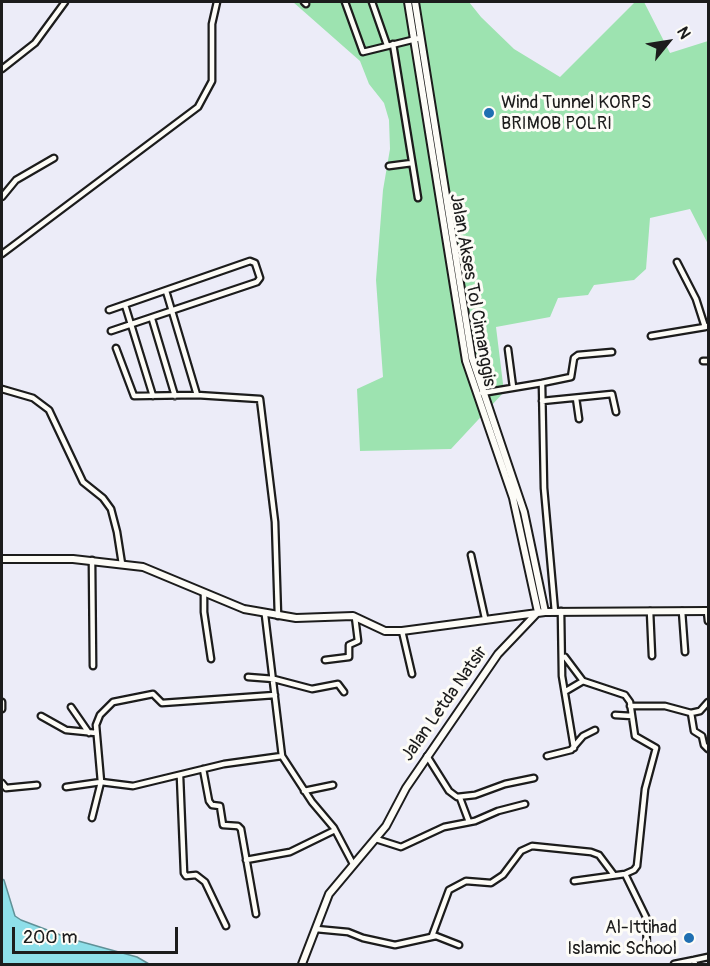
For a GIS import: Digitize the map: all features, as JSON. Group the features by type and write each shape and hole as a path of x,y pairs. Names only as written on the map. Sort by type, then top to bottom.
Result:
{"main road":[{"name":"Jalan Akses Tol Cimanggis","path":"408,2 417,39 466,361 477,402 513,498 541,612"},
{"path":"415,2 417,39 472,358 524,512 541,612"},
{"path":"2,559 92,560 150,569 204,594 265,615 355,617 376,629 402,631 541,612 708,611"},
{"name":"Jalan Letda Natsir","path":"302,964 325,901 352,864 376,839 427,756 503,648 541,612"}],"street":[{"path":"2,69 35,43 65,2"},
{"path":"2,254 198,107 212,81 212,24 217,2"},
{"path":"345,2 361,50 366,51 417,39"},
{"path":"372,2 390,44 418,198"},
{"path":"2,197 16,180 54,158"},
{"path":"389,166 412,163"},
{"path":"109,310 250,261 255,263 260,278 257,282 111,331"},
{"path":"651,336 706,326 696,298 677,262"},
{"path":"166,291 197,395"},
{"path":"124,305 153,396"},
{"path":"152,319 175,396"},
{"path":"116,348 132,395 257,397 262,403 275,522 278,616"},
{"path":"508,349 513,387"},
{"path":"482,393 571,377 574,358 578,355 612,352"},
{"path":"542,383 544,488 564,655 562,676 574,748"},
{"path":"2,389 33,398 49,410 83,482 104,498 111,509 122,564"},
{"path":"542,401 614,394 616,412"},
{"path":"576,398 579,418"},
{"path":"471,555 485,618"},
{"path":"92,560 93,666"},
{"path":"204,594 204,612 211,659"},
{"path":"650,611 652,656"},
{"path":"682,611 685,652"},
{"path":"708,611 708,621"},
{"path":"265,615 282,756 304,791 335,830 352,864"},
{"path":"326,660 349,657 349,645 358,641 355,617"},
{"path":"402,631 412,674"},
{"path":"564,655 583,681 625,695 630,706 635,736 640,741 654,745 656,751 645,789 638,866 626,874 574,881"},
{"path":"248,677 274,679 312,689 338,684 344,692"},
{"path":"566,691 583,681"},
{"path":"92,818 101,782 96,733 100,715 113,702 153,694 162,703 275,695"},
{"path":"2,702 2,709"},
{"path":"630,706 665,706 691,713 700,711 708,702"},
{"path":"70,706 89,733"},
{"path":"691,713 694,730 702,736 704,746 708,748"},
{"path":"615,715 632,716"},
{"path":"40,716 66,730 96,733"},
{"path":"547,756 574,748 583,736 596,730"},
{"path":"66,787 101,782 133,786 202,769 282,756"},
{"path":"427,756 449,791 460,798 469,822"},
{"path":"202,769 209,801 212,805 220,806 223,825 236,825 241,829 256,914"},
{"path":"180,776 184,873 186,876 196,875 205,882 226,926"},
{"path":"460,798 534,778"},
{"path":"2,783 6,788 37,785"},
{"path":"304,791 333,785"},
{"path":"376,839 401,847 444,827 469,822 525,804"},
{"path":"246,860 290,852 335,830"},
{"path":"432,936 450,890 466,881 491,883 503,875 521,851 532,846 591,852 599,855 614,875"},
{"path":"626,874 646,916 647,950"},
{"path":"316,929 348,932 395,945 432,936 443,937 459,945"},
{"path":"674,964 694,962 708,957"},
{"path":"706,964 708,957"}],"green space":[{"path":"293,2 469,2 514,49 560,77 635,2 644,2 670,53 708,41 708,244 690,209 650,218 646,269 634,280 594,285 588,295 558,298 550,317 496,327 504,392 451,449 360,451 357,389 383,377 376,280 383,190 390,149 389,120 384,103 369,84 360,61"}],"water":[{"path":"2,879 15,916 21,920 71,939 137,957 149,964 2,964"}],"place":[{"name":"Wind Tunnel KORPS BRIMOB POLRI","path":"489,113"},
{"name":"Al-Ittihad Islamic School","path":"689,938"}]}
